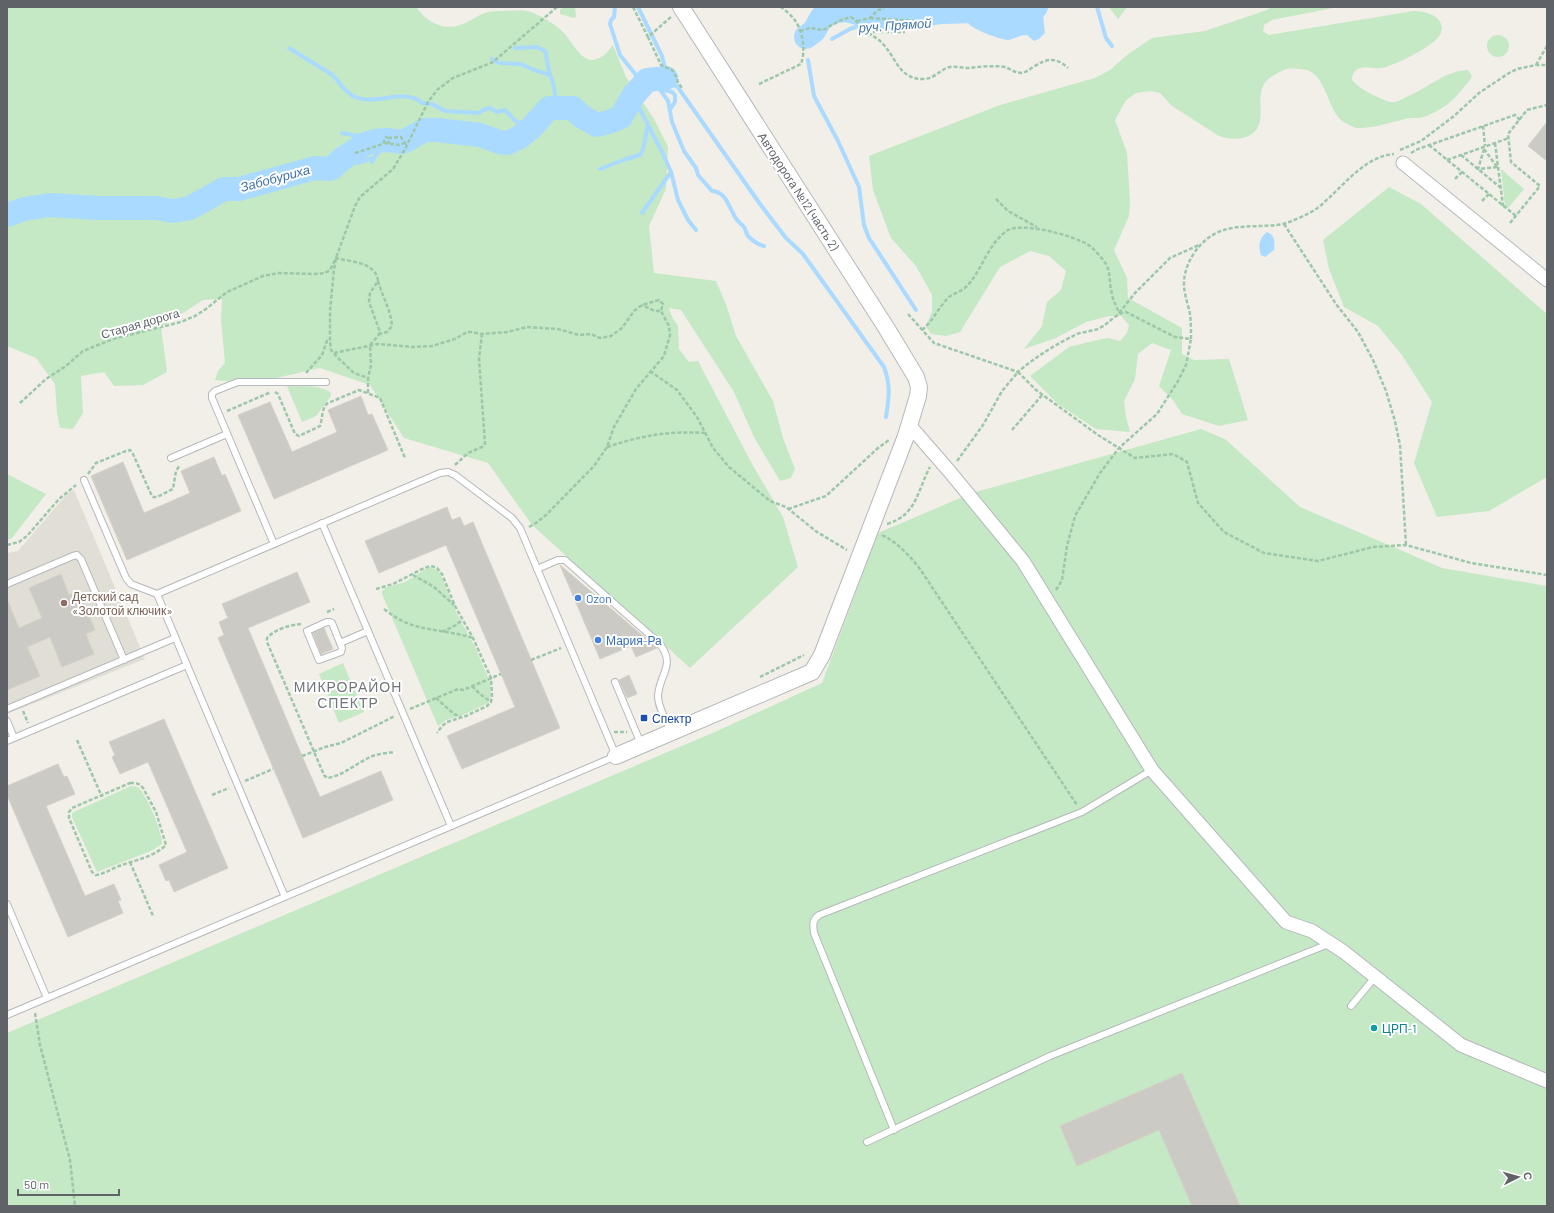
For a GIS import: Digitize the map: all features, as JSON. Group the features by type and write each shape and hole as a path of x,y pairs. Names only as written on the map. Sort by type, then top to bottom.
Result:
{"street":[{"name":"Автодорога №12 (часть 2)","path":"681,7 883,322 916,377 919,387 918,396 910,426"},
{"path":"1403,163 1547,280"},
{"path":"616,756 639,739 672,732 812,672 822,655 910,426 950,472 1023,562 1152,770 1286,922 1312,931 1330,943 1376,976 1461,1045 1547,1081"}],"lane":[{"path":"274,544 212,398 212,394 215,391 234,383 326,382"},
{"path":"172,458 227,434"},
{"path":"7,1015 616,756 517,522 455,475 448,472 440,473 157,594 131,584 126,578 84,480"},
{"path":"322,523 451,826"},
{"path":"7,584 73,556 77,556 81,559 124,660"},
{"path":"537,569 558,560 565,560 659,643 666,654 668,665 660,687 658,696 659,703 672,732"},
{"path":"157,594 285,897"},
{"path":"330,622 340,643 342,648 341,652 319,660 307,632 330,622"},
{"path":"340,643 368,631"},
{"path":"7,709 175,638"},
{"path":"7,742 187,665"},
{"path":"615,682 639,739"},
{"path":"7,721 14,738"},
{"path":"894,1130 814,933 813,923 815,918 834,909 1082,812 1152,770"},
{"path":"7,904 47,998"},
{"path":"867,1142 1050,1056 1330,943"},
{"path":"1351,1006 1376,976"}],"path":[{"path":"301,382 304,376 322,356 329,336 336,258 360,196 393,168 428,102 437,90 453,78 495,61 557,7"},
{"path":"633,7 661,65 672,70 678,83 683,89"},
{"path":"648,36 654,33 681,7"},
{"path":"759,84 801,64 803,58 800,31 793,18 781,7"},
{"path":"859,24 872,17 878,10 884,9"},
{"path":"872,17 917,21 921,22 926,27"},
{"path":"800,31 810,28 823,30 841,20 852,18 883,44 900,70 907,75 918,78 926,79 951,67 998,66 1024,73 1044,61 1053,60 1061,62 1068,68"},
{"path":"867,32 905,32"},
{"path":"1536,65 1547,46"},
{"path":"1047,599 1057,589 1062,580 1066,546 1075,516 1100,473 1119,448 1157,414 1178,381 1186,365 1191,339 1190,316 1184,285 1187,264 1201,244 1210,236 1221,231 1239,227 1284,224 1316,209 1357,171 1379,158 1394,154 1421,141 1454,116 1489,86 1517,69 1536,65 1547,65"},
{"path":"1510,223 1540,186 1512,162 1508,134 1527,110 1547,105"},
{"path":"1403,163 1412,152 1429,145 1515,115 1520,120"},
{"path":"1478,169 1484,148 1483,126"},
{"path":"384,143 384,137 399,145 404,143 407,144"},
{"path":"355,153 401,137 404,143"},
{"path":"1447,160 1509,138"},
{"path":"1495,143 1503,206"},
{"path":"1429,145 1516,216"},
{"path":"1484,148 1498,167"},
{"path":"1461,155 1501,188"},
{"path":"1478,169 1498,167"},
{"path":"1455,179 1462,172"},
{"path":"1482,201 1489,194"},
{"path":"996,199 1008,212 1039,228 1081,242 1089,246 1097,253 1109,271 1111,292 1119,314"},
{"path":"1284,224 1336,304 1358,332 1374,360 1386,391 1400,445 1406,545"},
{"path":"922,330 930,323 949,297 967,286 988,251 1008,231 1026,228 1039,228"},
{"path":"950,472 983,425 1002,391 1018,372 1028,363 1077,334 1098,329 1110,322 1119,314 1135,293 1170,258 1201,244"},
{"path":"336,258 370,267 377,274 382,296 391,314 392,326 387,332 379,334 370,345 371,365 368,378 368,393"},
{"name":"Старая дорога","path":"20,403 46,379 66,366 83,351 113,339 182,322 206,309 228,292 263,276 279,273 324,273 330,270 336,258"},
{"path":"378,281 370,293 369,302 379,334"},
{"path":"334,353 378,344 422,347 432,346 455,339 467,332 482,334 541,327 558,329 579,335 591,334 600,338 611,336 622,328 634,311 642,305 660,300 663,304 661,311 669,326 670,335 664,356 636,389 614,427 607,447 594,466 546,515 536,523 521,530"},
{"path":"642,305 655,311 661,311"},
{"path":"1119,314 1126,312 1146,324 1175,337 1191,339"},
{"path":"908,314 934,343 1018,372 1043,394 1098,435 1135,458 1173,454 1187,462 1198,503 1224,532 1264,553 1318,561 1373,547 1406,545 1471,563 1547,575"},
{"path":"448,472 468,453 482,447 485,444 479,359 482,334"},
{"path":"329,336 334,353 354,373 368,378"},
{"path":"650,371 677,390 697,416 713,448 729,467 770,501 780,504 788,509 817,532 848,551 850,544"},
{"path":"219,414 272,392 276,392 295,434 299,436 320,426 325,405 357,390 380,398 405,458"},
{"path":"1012,430 1043,394"},
{"path":"607,447 629,440 664,433 706,433"},
{"path":"888,445 893,436"},
{"path":"788,509 826,496 878,448 891,439"},
{"path":"7,545 19,542 27,536 59,499 84,480 96,463 126,450 130,450 150,494 153,497 157,497 173,489 177,467 187,462"},
{"path":"871,528 892,522 910,510 916,502 927,473 936,456"},
{"path":"871,528 900,546 920,569 1082,812"},
{"path":"376,589 394,584 424,568 431,566 436,568 442,574 455,606 473,638 491,678 491,702 487,706 447,722 442,726 437,734"},
{"path":"412,575 434,587 455,606"},
{"path":"384,608 396,618 411,625 473,638"},
{"path":"321,614 334,609"},
{"path":"441,632 462,620"},
{"path":"307,622 292,625 270,634 267,638 267,642 324,775 327,778 331,777 350,769 371,756 394,752"},
{"path":"531,660 569,644"},
{"path":"757,678 807,654"},
{"path":"472,686 491,702"},
{"path":"436,698 454,714 462,717"},
{"path":"22,708 32,731"},
{"path":"606,731 639,739"},
{"path":"78,740 102,796"},
{"path":"136,783 143,788 156,812 166,845 153,854 130,862 101,874 96,875 92,872 69,818 69,812 72,808 122,786 136,783"},
{"path":"130,862 153,916"},
{"path":"33,1004 40,1045 70,1160 75,1206"}],"shaded area":[{"name":"Детский сад «Золотой ключик»","path":"74,490 145,659 7,714 7,553 18,551 67,494"}],"green space":[{"path":"7,7 416,7 430,21 449,27 463,24 481,14 488,12 527,11 536,14 557,26 582,56 587,59 592,60 602,57 613,45 626,77 654,119 668,147 666,189 649,226 654,273 716,281 727,307 736,336 773,401 783,438 795,469 791,478 780,481 754,437 734,392 681,310 669,308 672,317 678,326 679,349 689,362 698,361 752,464 783,517 798,567 690,668 532,525 488,463 404,438 370,385 320,368 276,378 236,382 215,380 218,371 225,363 221,319 222,299 203,300 161,327 167,372 143,385 114,386 104,372 81,376 83,413 73,429 60,428 55,384 36,358 7,346"},
{"path":"563,7 575,7 576,17 574,18 560,14 560,10"},
{"path":"1109,7 1127,7 1118,19"},
{"path":"1271,7 1338,7 1272,20 1264,25 1263,31 1269,35 1414,11 1429,13 1438,19 1442,27 1441,33 1438,38 1424,49 1405,59 1381,68 1362,67 1356,70 1352,76 1352,80 1357,85 1369,93 1387,101 1399,101 1443,77 1459,71 1468,70 1472,76 1450,102 1431,114 1421,118 1407,118 1375,126 1357,128 1341,120 1331,106 1324,88 1315,74 1308,70 1287,69 1270,78 1263,86 1260,100 1260,122 1258,128 1246,137 1236,139 1219,136 1172,106 1160,93 1150,91 1136,93 1126,100 1115,120 1127,153 1130,202 1129,216 1114,250 1127,278 1128,298 1182,328 1182,354 1194,360 1229,359 1248,420 1219,426 1182,414 1173,400 1159,386 1171,350 1152,343 1138,354 1135,379 1124,401 1130,432 1096,429 1058,404 1030,376 1069,347 1108,338 1120,341 1127,333 1129,325 1121,316 1109,316 1086,322 1056,338 1024,349 1042,326 1047,302 1061,290 1066,271 1049,256 1030,251 1000,267 960,332 946,336 931,334 926,326 932,312 932,295 916,266 891,238 873,190 869,156 1000,105 1095,78 1110,70 1127,55 1152,38 1205,31 1267,10"},
{"path":"1494,35 1502,35 1509,42 1509,50 1502,57 1494,57 1487,50 1487,42"},
{"path":"1501,169 1524,189 1508,208 1505,206"},
{"path":"1389,187 1421,204 1547,314 1547,477 1489,511 1437,517 1414,463 1432,402 1402,355 1378,326 1344,307 1329,269 1323,240"},
{"path":"287,386 310,386 321,388 331,393 331,396 316,416 302,422"},
{"path":"1201,429 1225,439 1300,507 1442,568 1547,586 1547,1206 7,1206 7,1033 717,731 822,683 878,533 972,493"},
{"path":"7,474 46,494 12,538 7,540"},
{"path":"429,567 437,570 441,575 457,614 475,647 487,675 490,683 491,697 488,703 463,715 446,720 438,726 382,594 382,591 385,588 405,582"},
{"path":"343,663 364,712 339,723 319,674"},
{"path":"131,786 138,787 146,798 160,831 162,844 151,851 97,872 72,817 72,813"}],"water":[{"path":"995,7 1042,7 1045,33 1039,39 1034,41 1027,35 1005,40 982,32 969,24 967,20 968,9"},
{"path":"1267,232 1273,237 1274,250 1265,257 1261,255 1259,245 1262,237"}],"building":[{"path":"1547,122 1547,161 1528,146"},
{"path":"361,396 368,415 372,414 388,450 274,499 238,415 270,402 292,452 337,432 328,410"},
{"path":"214,457 222,476 225,474 241,511 127,560 91,476 123,462 144,513 190,493 181,471"},
{"path":"447,507 452,520 460,517 464,526 473,522 560,728 462,769 447,736 515,707 501,674 446,545 379,573 365,541"},
{"path":"560,565 657,648 636,657 631,646 600,659"},
{"path":"297,572 310,602 248,628 320,797 381,771 393,800 303,838 218,638 224,635 219,622 228,618 222,604"},
{"path":"61,574 69,595 79,591 95,630 86,634 94,654 62,667 50,637 27,647 40,676 7,690 7,599 19,628 42,618 29,588"},
{"path":"324,628 333,649 321,654 313,633"},
{"path":"629,675 637,694 627,698 619,680"},
{"path":"164,719 228,868 174,892 169,880 166,881 159,865 187,852 148,762 120,774 112,757 115,755 109,742"},
{"path":"58,764 64,777 67,776 75,794 46,806 85,896 114,884 121,900 118,901 123,913 68,937 7,795 7,786"},
{"path":"1182,1073 1240,1206 1192,1206 1159,1130 1077,1166 1060,1126"}],"waterway":[{"path":"615,7 614,17 610,24 620,55 640,80 647,80"},
{"path":"638,7 662,56 665,78 659,88 668,101 672,122 684,151 696,168 698,175 712,191 724,196 735,217 744,227 748,236 760,245 764,246"},
{"name":"Забобуриха","path":"806,37 814,31 822,17 836,11 846,10 862,14 884,14 1032,9 1036,7"},
{"path":"1097,7 1106,38 1112,46"},
{"name":"руч. Прямой","path":"832,39 850,29 859,26 883,28 909,27 947,21 959,12"},
{"path":"515,48 537,47 545,51 550,75"},
{"path":"289,48 331,74 350,94 361,99 407,97 422,103 432,104 445,111 479,113 490,108 497,112 505,110 516,122 519,123 526,120 530,116 542,116"},
{"path":"492,59 499,63 521,64 550,75 556,101 560,108"},
{"path":"808,60 814,96 838,141 859,187 864,225 869,238 916,310"},
{"name":"Забобуриха","path":"7,215 24,209 50,205 98,208 156,208 173,211 190,208 224,189 239,189 315,168 332,168 342,159 365,144 387,140 403,142 425,130 480,135 499,142 507,143 520,137 532,127 549,108 573,108 581,116 597,125 621,117 633,96 647,80 666,78"},
{"path":"662,82 677,86 760,204 786,238 803,254 884,367 888,380 889,392 886,417"},
{"path":"661,89 672,92 675,95 675,102 670,109"},
{"path":"633,96 671,172 678,200 688,220 696,230"},
{"path":"600,169 640,155 648,125"},
{"path":"342,133 358,136 373,135 382,140"},
{"path":"372,162 378,152 394,141"},
{"path":"358,163 373,158"},
{"path":"642,213 671,172"}],"place":[{"name":"Ozon","path":"578,598"},
{"name":"Детский сад «Золотой ключик»","path":"64,603"},
{"name":"Мария-Ра","path":"598,640"},
{"name":"Спектр","path":"644,718"},
{"name":"ЦРП-1","path":"1374,1028"}],"district":[{"name":"МИКРОРАЙОН СПЕКТР","path":"348,694"}]}
